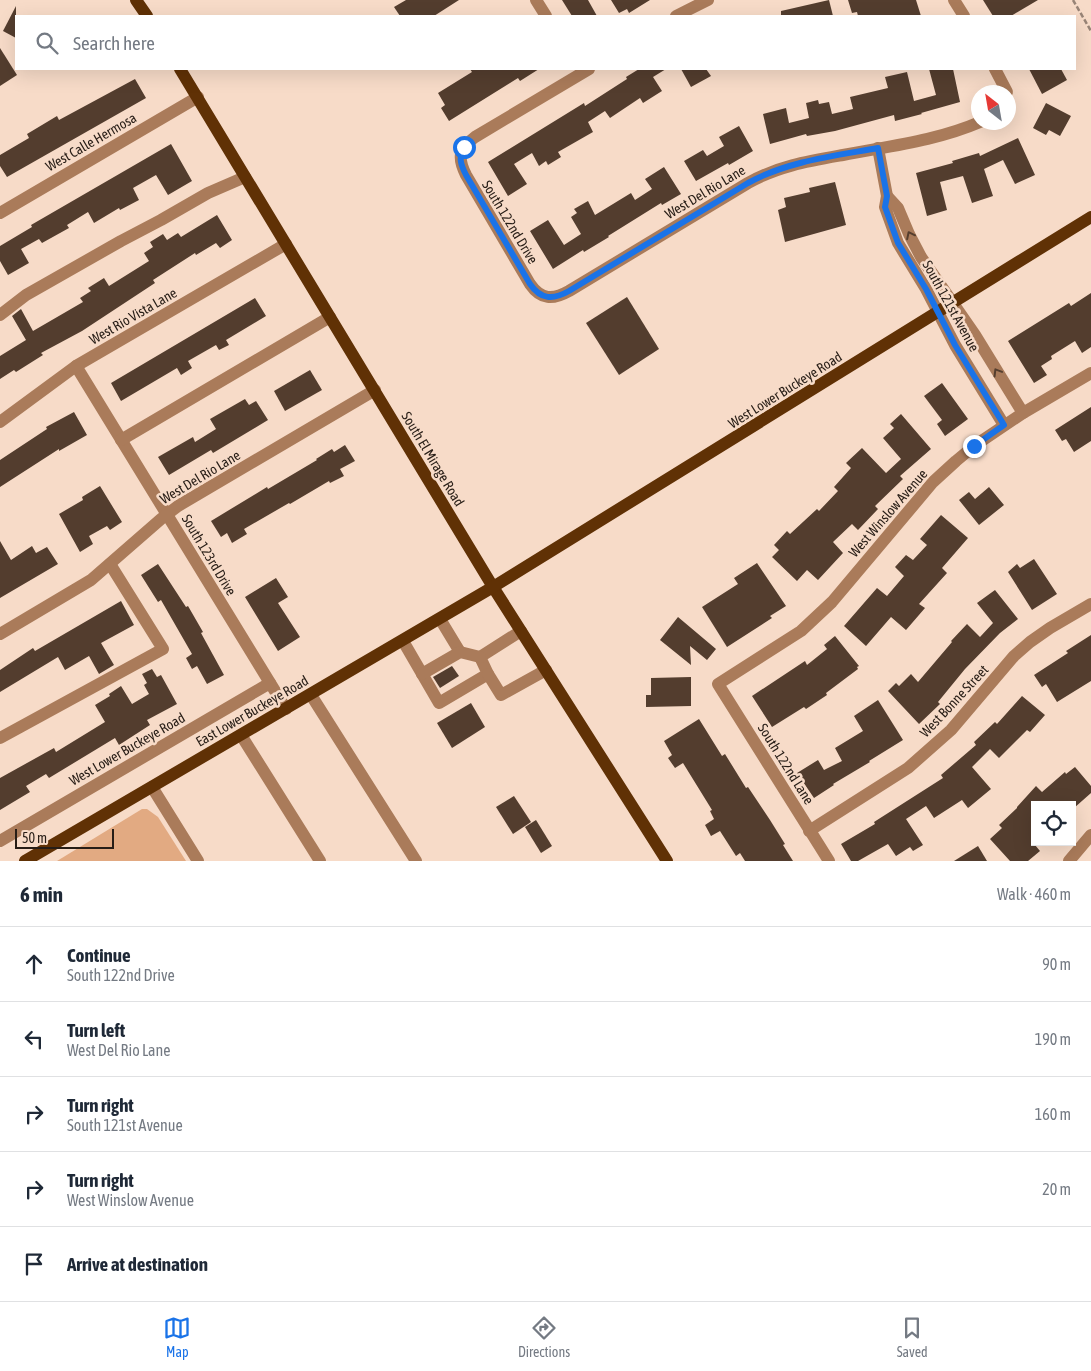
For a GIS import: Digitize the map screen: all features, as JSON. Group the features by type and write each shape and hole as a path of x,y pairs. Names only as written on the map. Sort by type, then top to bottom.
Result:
{"main road":[{"path":"136,0 146,15"},
{"name":"South El Mirage Road","path":"181,70 493,588 667,861"},
{"name":"West Lower Buckeye Road","path":"493,588 1091,217"},
{"name":"East Lower Buckeye Road","path":"25,861 493,588"}],"street":[{"path":"536,0 545,15"},
{"path":"678,15 708,0"},
{"path":"954,0 963,15"},
{"name":"South 122nd Drive","path":"546,298 534,290 525,276 466,175 460,160 460,153 476,137 582,70"},
{"path":"996,70 1003,85"},
{"name":"West Calle Hermosa","path":"0,213 198,97"},
{"name":"West Del Rio Lane","path":"546,298 554,298 569,291 748,183 772,171 796,164 936,137 971,125"},
{"name":"South 121st Avenue","path":"878,148 887,196 885,207 898,243 955,345 1004,425"},
{"path":"0,315 26,295 121,241 208,193 246,177"},
{"name":"South 121st Avenue","path":"887,196 898,208 915,247 975,335 1023,413"},
{"name":"West Rio Vista Lane","path":"0,422 76,366 286,244"},
{"path":"120,440 330,317"},
{"name":"South 123rd Drive","path":"76,366 286,709"},
{"name":"West Winslow Avenue","path":"718,684 801,630 832,602 933,482 968,451 1004,425 1091,373"},
{"name":"West Del Rio Lane","path":"0,634 80,587 110,564 166,514 375,390"},
{"path":"0,738 163,649 110,564"},
{"name":"West Bonne Street","path":"810,830 908,768 951,730 1014,656 1050,628 1091,604"},
{"path":"440,619 460,652"},
{"path":"422,674 460,652 480,657 521,631"},
{"path":"403,641 438,702 488,674"},
{"path":"480,657 501,695 546,670"},
{"name":"West Lower Buckeye Road","path":"0,841 270,683"},
{"name":"South 122nd Lane","path":"718,684 829,861"},
{"path":"311,695 416,861"},
{"path":"241,735 320,861"},
{"path":"152,787 198,861"},
{"path":"1069,861 1091,835"}],"path":[{"path":"1072,0 1091,30"}],"shaded area":[{"path":"142,809 147,809 158,817 186,861 57,861"}],"building":[{"path":"406,0 459,0 436,15 399,15 394,7"},
{"path":"562,0 588,0 596,15 571,15"},
{"path":"611,0 650,0 629,13 627,9 619,13"},
{"path":"829,0 833,15 781,15 781,11"},
{"path":"848,0 916,0 921,15 858,15 857,12 852,13"},
{"path":"983,0 1038,0 1013,15 992,15"},
{"path":"16,6 15,37 3,31"},
{"path":"0,48 17,75 0,86"},
{"path":"471,70 537,70 520,81 518,78 449,121 441,108 445,105 438,93 472,72"},
{"path":"637,70 664,70 653,77 662,91 643,103 640,98 610,118 605,111 588,122 593,132 558,152 561,157 548,165 546,161 539,166 532,153 514,164 527,184 508,196 488,162 584,103 585,106 627,79 626,77"},
{"path":"682,70 707,70 711,76 691,87"},
{"path":"929,70 953,70 960,102 895,121 894,115 835,131 807,136 806,134 770,144 763,114 786,108 789,123 809,118 806,103 818,100 819,104 829,102 832,114 853,109 850,97 888,88 885,77 907,72 914,101 936,95"},
{"path":"1030,70 1062,70 1067,80 1042,94"},
{"path":"135,79 146,98 7,177 0,166 0,155 29,138 27,134 57,116 59,120"},
{"path":"1046,103 1071,116 1060,136 1049,130 1046,135 1033,128"},
{"path":"739,126 753,151 696,181 684,161 703,150 707,156 724,146 719,137"},
{"path":"1018,138 1035,175 1015,184 1003,160 984,169 993,196 972,203 963,176 940,182 947,210 927,216 916,173 953,163 952,161 979,153 980,156"},
{"path":"171,144 192,181 168,195 156,175 133,188 139,200 120,210 119,208 94,223 88,212 67,225 69,228 42,243 39,239 21,249 29,263 8,275 0,261 0,246 32,227 31,225"},
{"path":"664,167 681,194 662,205 661,203 609,237 584,252 583,250 553,269 530,231 548,220 564,245 581,234 571,217 577,213 574,209 588,201 595,215 631,193 635,200 652,189 645,179"},
{"path":"835,182 846,225 785,242 778,210 786,207 784,198 810,192 809,188"},
{"path":"217,215 232,240 220,248 216,243 196,255 195,253 153,280 155,283 82,331 41,353 43,355 16,372 14,370 0,379 0,356 26,340 12,316 21,309 33,331 83,302 80,298 91,291 88,288 104,278 109,286 149,261 144,253 153,247 150,242 163,234 167,240 178,233 181,237"},
{"path":"1091,293 1091,347 1082,353 1075,341 1051,356 1052,359 1041,366 1047,375 1034,383 1008,341 1069,303 1071,306"},
{"path":"627,297 659,349 619,375 586,323"},
{"path":"255,298 266,316 226,340 229,345 219,350 216,345 188,361 192,368 181,375 177,368 121,401 111,383"},
{"path":"310,370 322,390 285,411 274,391"},
{"path":"942,383 968,419 945,436 937,424 942,420 924,396"},
{"path":"245,399 249,405 256,401 268,420 213,453 211,450 169,475 158,457 193,437 195,442 216,429 210,419"},
{"path":"1091,407 1091,441 1074,452 1066,439 1062,441 1055,430"},
{"path":"74,412 87,435 59,451 59,449 0,487 0,460 47,429 46,427"},
{"path":"901,414 931,449 900,476 903,479 875,506 878,509 858,530 852,524 833,542 843,553 818,580 807,570 797,581 772,557 779,550 774,545 787,531 790,534 817,509 819,511 838,491 834,487 851,468 846,463 862,448 886,473 901,459 883,438 894,428 890,424"},
{"path":"345,445 355,461 340,469 344,476 330,483 329,481 244,529 247,534 232,543 227,533 221,537 211,521 267,487 268,489 317,460 332,449 334,452"},
{"path":"100,486 122,522 110,530 107,526 89,536 93,544 80,552 59,514 83,500 82,497"},
{"path":"989,487 1004,505 979,525 959,500 969,492 975,499"},
{"path":"941,515 968,538 942,568 947,573 919,604 925,608 906,630 891,617 866,646 844,626 877,588 887,596 904,576 895,567 906,555 913,560 927,545 920,539"},
{"path":"0,541 11,560 32,546 36,553 47,547 58,564 0,598"},
{"path":"1034,559 1057,594 1032,610 1008,572 1017,564 1020,568"},
{"path":"757,563 786,606 770,616 772,618 727,647 702,607 738,584 734,578"},
{"path":"158,564 186,607 188,606 224,675 207,684 197,666 192,669 186,658 192,654 161,600 158,602 141,575"},
{"path":"276,578 288,597 278,603 300,637 278,651 245,597"},
{"path":"995,590 1018,619 1000,633 965,669 938,702 940,704 919,724 888,691 896,683 899,686 911,674 918,682 967,624 980,637 993,623 977,603"},
{"path":"121,601 134,625 101,643 114,665 99,674 89,656 65,670 58,657 0,692 0,670 33,648 35,651"},
{"path":"678,617 716,649 707,660 690,646 691,665 660,640"},
{"path":"1091,635 1091,681 1057,702 1046,684 1042,687 1034,675 1068,653 1066,651"},
{"path":"835,636 859,666 857,667 858,669 826,693 827,695 806,709 804,707 772,727 752,696 805,661 807,665 827,649 824,645"},
{"path":"452,666 459,676 440,688 433,677"},
{"path":"152,669 157,677 161,675 177,704 147,720 150,725 119,745 115,738 49,778 46,774 26,786 30,792 0,810 0,778 54,748 56,752 105,722 95,705 110,696 109,694 121,686 132,704 149,694 144,685 147,683 142,674"},
{"path":"691,677 691,706 646,707 646,695 651,695 651,678"},
{"path":"1022,696 1045,715 1030,732 1027,730 999,758 990,749 972,767 991,789 968,808 962,800 934,818 926,806 906,819 923,845 913,851 910,847 896,856 888,844 858,861 851,861 841,844 875,824 874,822 943,778 941,775 976,745 974,742 995,722 997,724"},
{"path":"878,700 903,740 814,798 797,773 818,760 824,770 842,761 835,748 863,731 854,716"},
{"path":"471,703 485,727 452,748 437,723"},
{"path":"699,719 722,756 725,754 746,788 748,787 770,820 793,861 745,861 740,853 736,856 720,831 711,836 705,825 714,819 710,811 712,810 683,763 675,768 668,758 672,755 664,741"},
{"path":"1075,767 1091,786 1091,793 1076,806 1076,801 1031,801 1031,846 1036,846 1040,851 1028,861 1010,861 990,839 1002,828 999,825 1036,786 1042,792 1065,772 1066,774"},
{"path":"514,796 531,822 513,834 496,807"},
{"path":"536,820 552,846 541,853 525,827"},
{"path":"978,846 987,861 954,861"}],"route":[{"path":"464,147 460,153 462,168 530,284 540,296 546,298 562,295 748,183 772,171 796,164 878,148 887,196 885,207 898,243 926,289 955,345 1004,425 974,446"}]}
